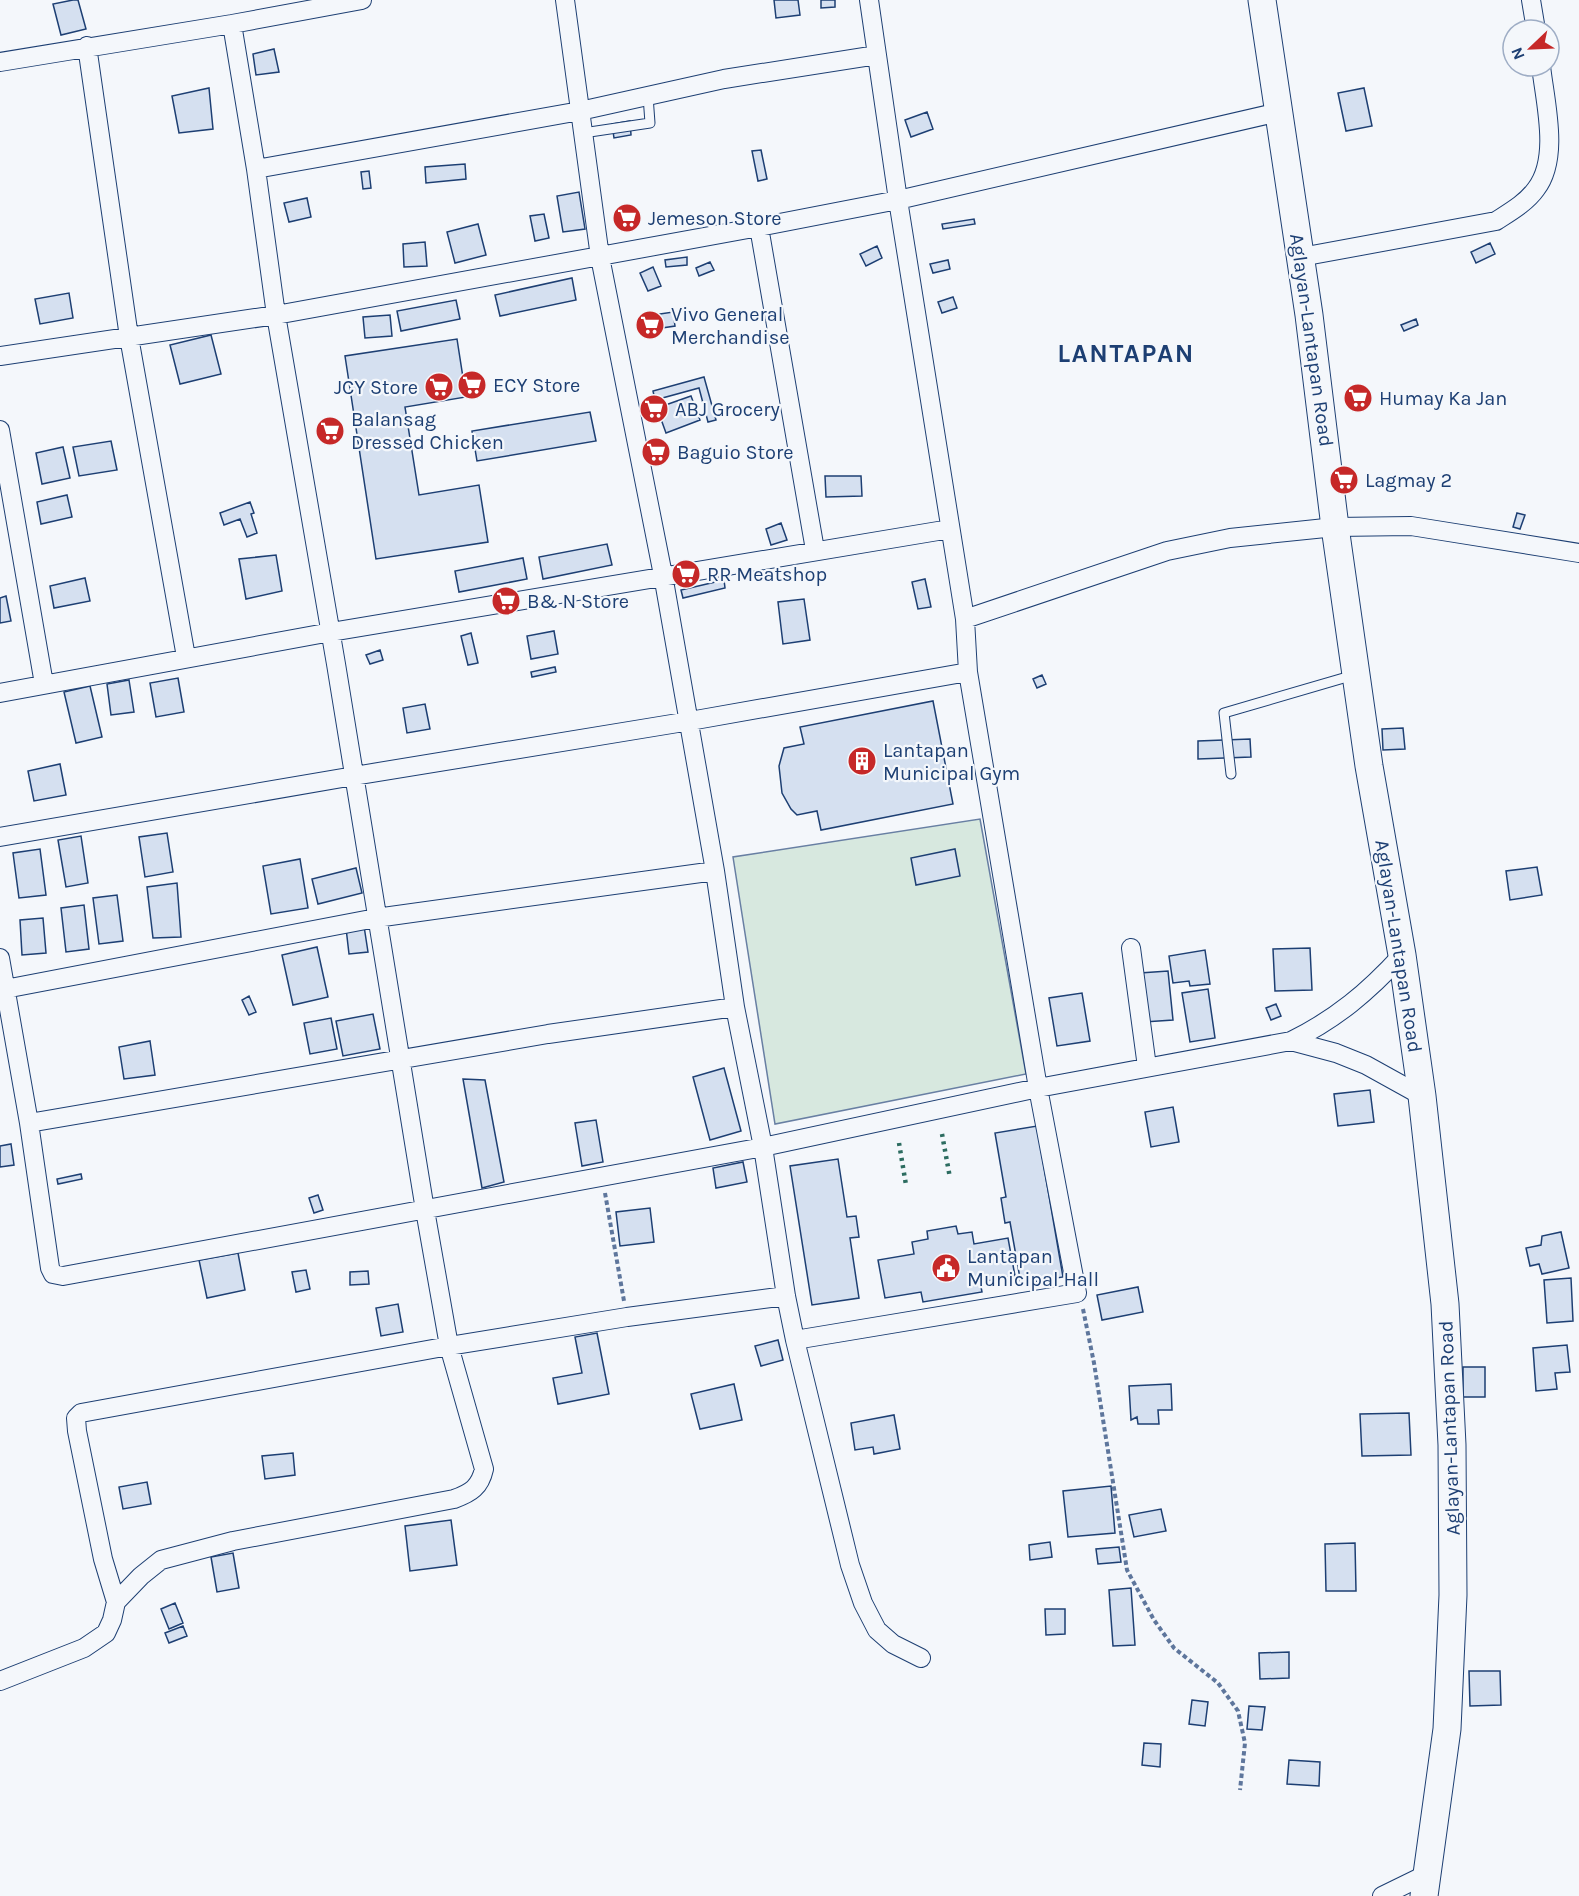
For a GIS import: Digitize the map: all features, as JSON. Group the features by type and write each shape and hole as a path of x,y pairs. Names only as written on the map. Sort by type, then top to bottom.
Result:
{"main road":[{"name":"Aglayan-Lantapan Road","path":"1262,0 1301,257 1335,526 1369,766 1402,955 1422,1096 1445,1304 1452,1468 1453,1595 1447,1729 1425,1885"}],"street":[{"path":"0,62 362,0"},
{"path":"565,0 600,257 690,722 735,1007 763,1147 795,1340 850,1565 864,1603 877,1630 893,1644 921,1658"},
{"path":"795,1340 1077,1293 1038,1088 968,672 965,619 898,200 869,0"},
{"path":"1531,0 1534,18"},
{"path":"116,1602 141,1576 161,1560 233,1540 454,1499 469,1493 478,1486 484,1469 449,1346 424,1210 331,632 276,315 256,169 232,24"},
{"path":"87,46 129,337 186,657"},
{"path":"256,169 580,111 724,79 877,55"},
{"path":"1301,257 1496,221 1520,206 1537,189 1548,165 1549,129 1543,78"},
{"path":"0,356 276,315 759,227 898,200 1279,112"},
{"path":"759,227 815,550"},
{"path":"0,430 44,684"},
{"path":"965,619 1167,551 1230,538 1335,526 1411,526 1579,553"},
{"path":"0,693 186,657 663,575 950,529"},
{"path":"0,837 354,776 690,722 968,672"},
{"path":"5,989 376,918 715,871"},
{"path":"1131,948 1148,1067"},
{"path":"0,958 29,1123 50,1268 57,1276 763,1147 1038,1088 1291,1041 1321,1026 1356,1000 1402,955"},
{"path":"29,1123 548,1034 735,1007"},
{"path":"1291,1041 1336,1053 1366,1065 1422,1096"},
{"path":"0,1681 84,1648 106,1633 112,1620 116,1602 103,1559 77,1431 76,1418 81,1413 449,1346 627,1317 786,1296"},
{"path":"1382,1896 1425,1885"}],"lane":[{"path":"583,133 650,123 648,96"},
{"path":"1231,774 1224,713 1356,674"}],"path":[{"path":"602,1177 627,1317"},
{"path":"1077,1293 1085,1316 1094,1363 1127,1570 1154,1620 1174,1648 1218,1683 1238,1711 1245,1743 1240,1790"}],"shaded area":[{"path":"980,819 1026,1074 775,1124 733,857"}],"building":[{"path":"78,0 86,29 61,35 53,4"},
{"path":"774,0 798,0 800,15 776,18"},
{"path":"821,0 835,0 835,7 821,8"},
{"path":"274,49 279,72 256,75 253,54"},
{"path":"209,88 213,129 179,133 172,96"},
{"path":"1364,88 1372,126 1346,131 1338,93"},
{"path":"927,112 933,129 911,137 905,120"},
{"path":"630,121 631,135 614,138 612,124"},
{"path":"761,150 767,179 758,181 752,151"},
{"path":"465,164 466,179 426,183 425,167"},
{"path":"369,171 371,188 363,189 361,172"},
{"path":"579,192 585,229 563,232 557,196"},
{"path":"307,198 311,217 289,222 284,203"},
{"path":"544,214 549,238 535,241 530,216"},
{"path":"974,219 975,224 943,229 942,224"},
{"path":"478,224 486,255 455,263 447,232"},
{"path":"425,242 427,266 404,267 403,244"},
{"path":"1490,243 1495,254 1476,263 1471,252"},
{"path":"877,246 882,258 866,266 860,254"},
{"path":"687,257 687,265 666,267 665,260"},
{"path":"948,260 950,269 933,273 930,264"},
{"path":"710,262 714,270 699,276 696,268"},
{"path":"653,267 661,286 648,291 640,273"},
{"path":"572,278 576,300 500,316 495,295"},
{"path":"69,293 73,318 40,324 35,299"},
{"path":"953,297 957,308 942,313 938,302"},
{"path":"456,300 460,319 401,331 397,311"},
{"path":"673,312 675,326 642,331 640,317"},
{"path":"390,315 392,336 365,338 363,317"},
{"path":"1416,319 1418,325 1404,331 1401,325"},
{"path":"211,335 221,374 180,384 170,345"},
{"path":"457,339 466,397 405,407 419,495 479,485 488,542 376,559 345,356"},
{"path":"704,377 716,420 708,422 699,388 655,400 653,391"},
{"path":"691,396 700,420 666,433 657,408"},
{"path":"590,412 596,441 477,461 472,431"},
{"path":"111,441 117,470 79,476 73,447"},
{"path":"63,447 70,478 42,484 36,453"},
{"path":"825,476 861,476 862,496 826,497"},
{"path":"67,495 72,517 41,524 37,502"},
{"path":"250,502 257,533 247,537 240,519 224,525 220,513"},
{"path":"1517,513 1525,515 1520,529 1513,527"},
{"path":"781,523 787,540 771,545 766,529"},
{"path":"607,544 612,565 543,579 539,557"},
{"path":"276,555 282,591 246,599 239,559"},
{"path":"523,558 527,579 459,592 455,571"},
{"path":"85,578 90,601 54,608 50,586"},
{"path":"925,579 931,607 918,609 912,582"},
{"path":"724,580 725,588 683,598 681,590"},
{"path":"6,596 11,621 0,623 0,598"},
{"path":"804,599 810,640 783,644 778,602"},
{"path":"554,631 558,654 531,659 527,636"},
{"path":"471,633 478,663 468,665 461,636"},
{"path":"380,650 383,660 370,664 366,655"},
{"path":"555,667 556,672 532,677 531,672"},
{"path":"1042,675 1046,684 1037,688 1033,679"},
{"path":"178,678 184,712 156,717 150,683"},
{"path":"129,680 134,712 111,715 107,684"},
{"path":"90,686 102,737 76,743 64,692"},
{"name":"Lantapan Municipal Gym","path":"933,701 953,804 821,830 817,811 797,815 791,809 782,793 779,766 784,748 804,744 800,727"},
{"path":"425,704 430,729 407,733 403,708"},
{"path":"1403,728 1405,749 1383,750 1382,729"},
{"path":"1250,739 1251,757 1198,759 1198,741"},
{"path":"60,764 66,795 34,801 28,771"},
{"path":"167,833 173,872 145,877 139,837"},
{"path":"81,836 88,883 66,887 58,840"},
{"path":"40,849 46,895 19,898 13,853"},
{"path":"955,849 960,876 916,885 911,858"},
{"path":"300,859 308,908 271,914 263,866"},
{"path":"1537,867 1542,895 1510,900 1506,871"},
{"path":"356,868 362,893 318,904 312,879"},
{"path":"177,883 181,937 153,938 147,887"},
{"path":"117,895 123,941 99,944 93,898"},
{"path":"84,905 89,949 66,952 61,908"},
{"path":"43,918 46,953 22,955 20,920"},
{"path":"364,926 368,952 349,954 346,928"},
{"path":"317,947 328,997 293,1005 282,955"},
{"path":"1310,948 1312,990 1275,991 1273,949"},
{"path":"1205,950 1210,984 1190,986 1189,981 1173,983 1169,956"},
{"path":"1168,971 1173,1020 1144,1022 1140,973"},
{"path":"1208,989 1215,1038 1190,1042 1182,993"},
{"path":"1082,993 1090,1041 1057,1046 1049,998"},
{"path":"249,996 256,1012 249,1015 242,1000"},
{"path":"1276,1004 1281,1016 1271,1020 1266,1008"},
{"path":"373,1014 380,1049 343,1056 336,1021"},
{"path":"331,1018 337,1049 310,1054 304,1023"},
{"path":"150,1041 155,1075 124,1079 119,1047"},
{"path":"724,1068 741,1131 710,1140 693,1077"},
{"path":"463,1079 485,1080 504,1182 482,1188"},
{"path":"1370,1090 1374,1122 1338,1126 1334,1094"},
{"path":"1173,1107 1179,1142 1151,1147 1145,1112"},
{"path":"596,1120 603,1162 582,1166 575,1123"},
{"path":"1037,1126 1063,1277 1021,1284 1010,1222 1005,1223 1001,1198 1006,1197 995,1133"},
{"path":"11,1144 14,1165 0,1167 0,1146"},
{"path":"838,1159 847,1217 856,1216 859,1237 850,1238 859,1298 812,1305 790,1166"},
{"path":"743,1162 747,1182 716,1188 713,1168"},
{"path":"81,1174 82,1179 58,1184 57,1179"},
{"path":"318,1195 323,1210 314,1213 309,1198"},
{"path":"650,1208 654,1242 620,1246 616,1212"},
{"name":"Lantapan Municipal Hall","path":"956,1226 958,1234 972,1232 974,1244 1008,1238 1015,1276 980,1282 982,1292 923,1302 921,1292 885,1298 878,1260 914,1254 912,1242 928,1239 927,1231"},
{"path":"1561,1232 1569,1268 1542,1274 1539,1264 1530,1266 1526,1248 1541,1245 1542,1236"},
{"path":"238,1253 245,1290 207,1298 199,1260"},
{"path":"306,1270 310,1289 296,1292 292,1272"},
{"path":"368,1271 369,1284 350,1285 350,1272"},
{"path":"1571,1278 1573,1321 1547,1323 1544,1280"},
{"path":"1138,1287 1143,1312 1102,1320 1097,1295"},
{"path":"398,1304 403,1332 381,1336 376,1308"},
{"path":"597,1333 609,1394 558,1404 553,1378 582,1373 575,1337"},
{"path":"778,1340 783,1360 761,1366 755,1346"},
{"path":"1567,1345 1570,1372 1555,1373 1557,1389 1536,1391 1533,1348"},
{"path":"1463,1367 1485,1367 1485,1397 1463,1397"},
{"path":"734,1384 742,1420 700,1429 691,1394"},
{"path":"1171,1384 1172,1410 1158,1410 1159,1424 1138,1424 1137,1417 1131,1420 1129,1386"},
{"path":"1409,1413 1411,1455 1362,1456 1360,1414"},
{"path":"894,1415 900,1449 874,1454 873,1447 855,1450 851,1423"},
{"path":"293,1453 295,1475 265,1479 262,1456"},
{"path":"147,1482 151,1504 123,1509 119,1487"},
{"path":"1111,1486 1115,1533 1068,1537 1063,1491"},
{"path":"1161,1509 1166,1531 1134,1537 1129,1515"},
{"path":"451,1520 457,1565 410,1571 405,1526"},
{"path":"1050,1542 1052,1557 1030,1560 1029,1545"},
{"path":"1355,1543 1356,1591 1326,1591 1325,1544"},
{"path":"1119,1547 1121,1562 1098,1564 1096,1549"},
{"path":"233,1553 239,1588 217,1592 211,1557"},
{"path":"1131,1588 1135,1645 1113,1646 1109,1590"},
{"path":"175,1603 183,1623 169,1629 161,1609"},
{"path":"1045,1609 1065,1609 1065,1634 1046,1635"},
{"path":"183,1626 187,1636 169,1643 165,1633"},
{"path":"1289,1652 1289,1678 1260,1679 1259,1653"},
{"path":"1469,1671 1500,1671 1501,1705 1470,1706"},
{"path":"1192,1700 1208,1702 1205,1726 1189,1724"},
{"path":"1249,1706 1265,1707 1262,1730 1247,1729"},
{"path":"1144,1743 1161,1744 1160,1767 1142,1765"},
{"path":"1289,1760 1320,1762 1319,1786 1287,1784"}],"hedge":[{"path":"942,1134 950,1178"},
{"path":"899,1143 906,1185"}],"place":[{"name":"Jemeson Store","path":"627,218"},
{"name":"Vivo General Merchandise","path":"650,325"},
{"name":"ECY Store","path":"472,385"},
{"name":"JCY Store","path":"439,387"},
{"name":"Humay Ka Jan","path":"1358,398"},
{"name":"ABJ Grocery","path":"654,409"},
{"name":"Balansag Dressed Chicken","path":"330,431"},
{"name":"Baguio Store","path":"656,452"},
{"name":"Lagmay 2","path":"1344,480"},
{"name":"RR Meatshop","path":"686,574"},
{"name":"B& N Store","path":"506,601"},
{"name":"Lantapan Municipal Gym","path":"862,761"},
{"name":"Lantapan Municipal Hall","path":"946,1268"}],"district":[{"name":"LANTAPAN","path":"1126,353"}]}
